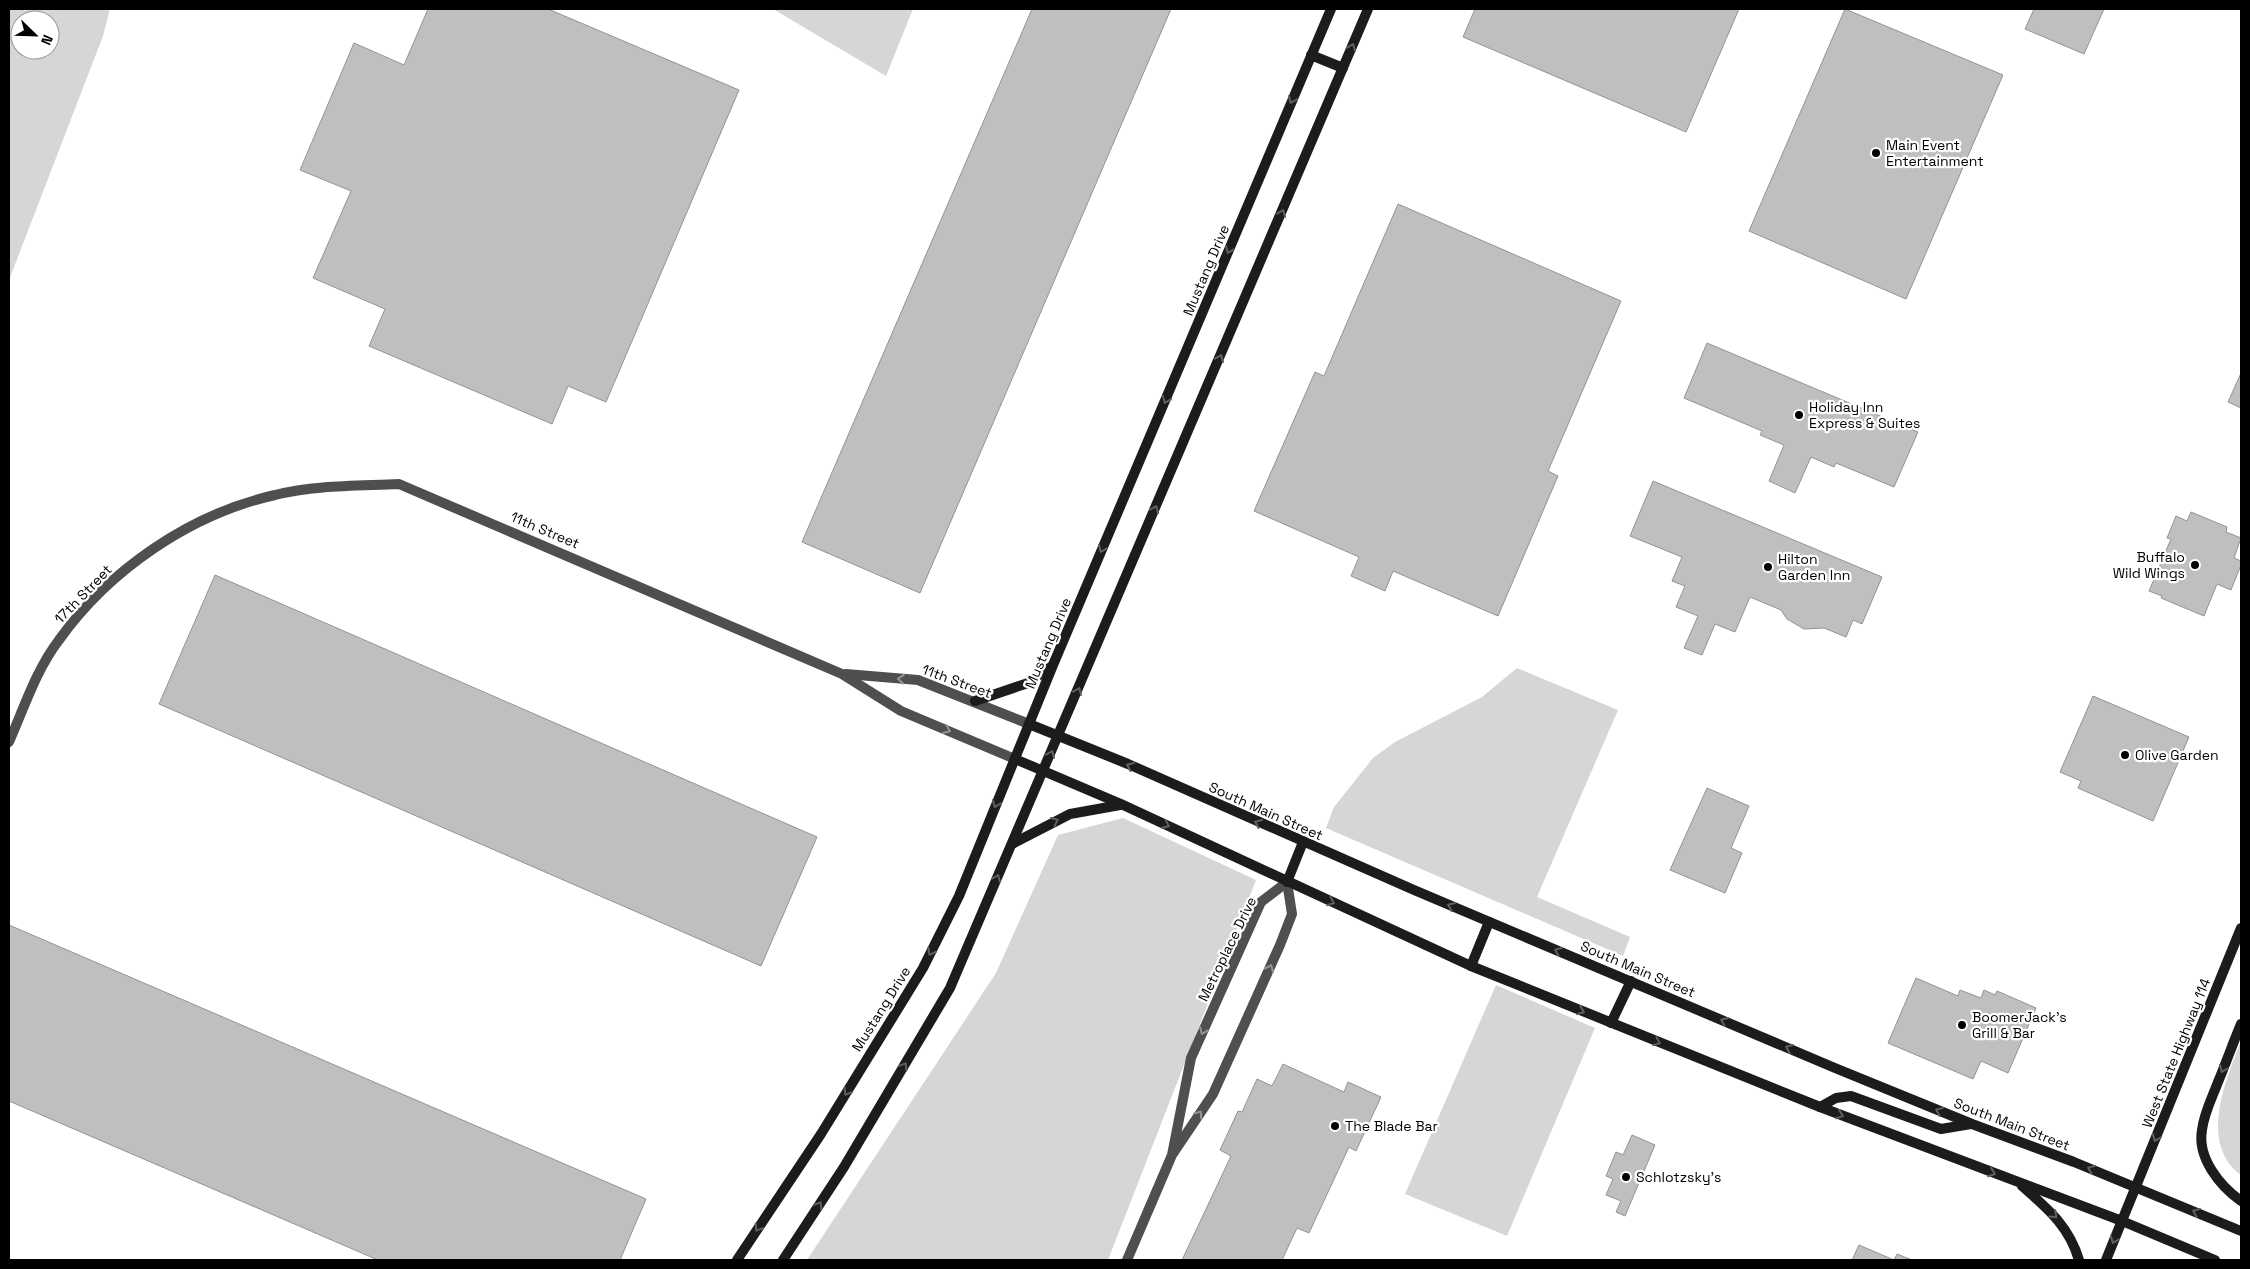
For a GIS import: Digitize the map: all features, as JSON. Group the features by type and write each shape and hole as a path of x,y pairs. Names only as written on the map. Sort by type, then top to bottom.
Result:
{"main road":[{"name":"Mustang Drive","path":"737,1260 821,1134 923,968 959,896 1053,665 1331,9"},
{"path":"783,1260 844,1167 950,988 1368,9"},
{"path":"1312,55 1343,68"},
{"path":"975,701 1028,683 1053,665"},
{"name":"South Main Street","path":"1029,724 1489,922 1972,1124 2136,1187 2241,1230"},
{"path":"1015,759 1121,804 1471,966 1820,1107 2122,1221 2215,1260"},
{"path":"1012,844 1070,814 1121,804"},
{"path":"1287,882 1303,842"},
{"path":"1471,966 1489,922"},
{"name":"West State Highway 114","path":"2106,1260 2241,928"},
{"path":"1611,1023 1631,981"},
{"path":"2241,1024 2205,1115 2201,1132 2202,1145 2214,1174 2241,1201"},
{"path":"1820,1107 1836,1098 1851,1096 1941,1129 1972,1124"},
{"path":"2017,1182 2060,1221 2074,1245 2080,1260"}],"street":[{"name":"11th Street","path":"226,510 248,501 277,494 322,488 399,484 842,674 901,711 1015,759"},
{"name":"17th Street","path":"9,742 39,673 49,656 59,640 98,595 134,562 198,522 226,510"},
{"name":"11th Street","path":"842,674 918,680 1029,724"},
{"name":"Metroplace Drive","path":"1128,1260 1172,1155 1213,1094 1280,945 1292,914 1287,882 1261,902 1191,1058 1172,1155"}],"shaded area":[{"path":"9,9 110,9 103,36 9,280"},
{"path":"773,9 913,9 886,76"},
{"path":"1517,668 1618,710 1537,897 1630,937 1623,956 1326,828 1334,807 1373,758 1395,742 1482,697"},
{"path":"1123,818 1256,880 1108,1260 807,1260 996,973 1058,835"},
{"path":"1496,985 1595,1028 1507,1236 1405,1194"},
{"path":"2241,1041 2241,1175 2228,1162 2221,1146 2218,1129 2223,1092"}],"building":[{"path":"428,9 548,9 739,90 606,402 568,386 552,424 369,346 385,309 313,278 351,191 300,170 354,43 404,65"},
{"path":"1032,9 1171,9 920,593 802,542"},
{"path":"1475,9 1739,9 1686,132 1463,37"},
{"name":"Main Event Entertainment","path":"1845,9 2003,75 1906,299 1749,231"},
{"path":"2034,9 2104,9 2084,54 2025,29"},
{"path":"1398,204 1621,301 1548,471 1558,476 1498,616 1393,571 1385,591 1351,576 1359,557 1254,511 1315,372 1324,376"},
{"name":"Holiday Inn Express & Suites","path":"1707,343 1918,432 1894,487 1836,463 1834,467 1811,457 1795,493 1769,481 1784,445 1760,435 1762,431 1684,398"},
{"path":"2241,373 2241,408 2228,402"},
{"name":"Hilton Garden Inn","path":"1653,481 1882,577 1862,624 1853,620 1846,637 1824,628 1804,629 1787,619 1781,610 1750,597 1735,632 1715,624 1702,655 1684,648 1698,616 1676,607 1685,586 1672,581 1682,557 1630,536"},
{"path":"2191,512 2227,527 2226,532 2241,538 2234,558 2241,561 2241,565 2231,590 2217,584 2204,616 2149,591 2171,539 2167,538 2176,516 2187,521"},
{"path":"215,575 817,837 761,966 159,704"},
{"name":"Olive Garden","path":"2093,696 2189,737 2153,821 2078,788 2081,781 2060,772"},
{"path":"1707,788 1749,806 1731,848 1742,853 1725,893 1670,870"},
{"path":"9,925 646,1199 620,1260 378,1260 9,1101"},
{"name":"BoomerJack's Grill & Bar","path":"1916,978 1958,996 1960,990 1981,998 1984,990 1995,995 1997,991 2036,1008 2008,1073 1981,1061 1973,1079 1888,1043"},
{"path":"1283,1064 1344,1092 1348,1082 1381,1097 1356,1151 1349,1147 1309,1233 1297,1228 1282,1260 1182,1260 1231,1156 1220,1150 1238,1111 1242,1112 1257,1079 1272,1086"},
{"name":"Schlotzsky's","path":"1632,1135 1655,1145 1625,1216 1616,1212 1621,1201 1606,1195 1613,1179 1606,1176 1616,1152 1623,1155"},
{"path":"1859,1245 1894,1260 1852,1260"},
{"path":"1897,1254 1912,1260 1894,1260"}],"place":[{"name":"Main Event Entertainment","path":"1876,153"},
{"name":"Holiday Inn Express & Suites","path":"1799,415"},
{"name":"Buffalo Wild Wings","path":"2195,565"},
{"name":"Hilton Garden Inn","path":"1768,567"},
{"name":"Olive Garden","path":"2125,755"},
{"name":"BoomerJack's Grill & Bar","path":"1962,1025"},
{"name":"The Blade Bar","path":"1335,1126"},
{"name":"Schlotzsky's","path":"1626,1177"}]}
